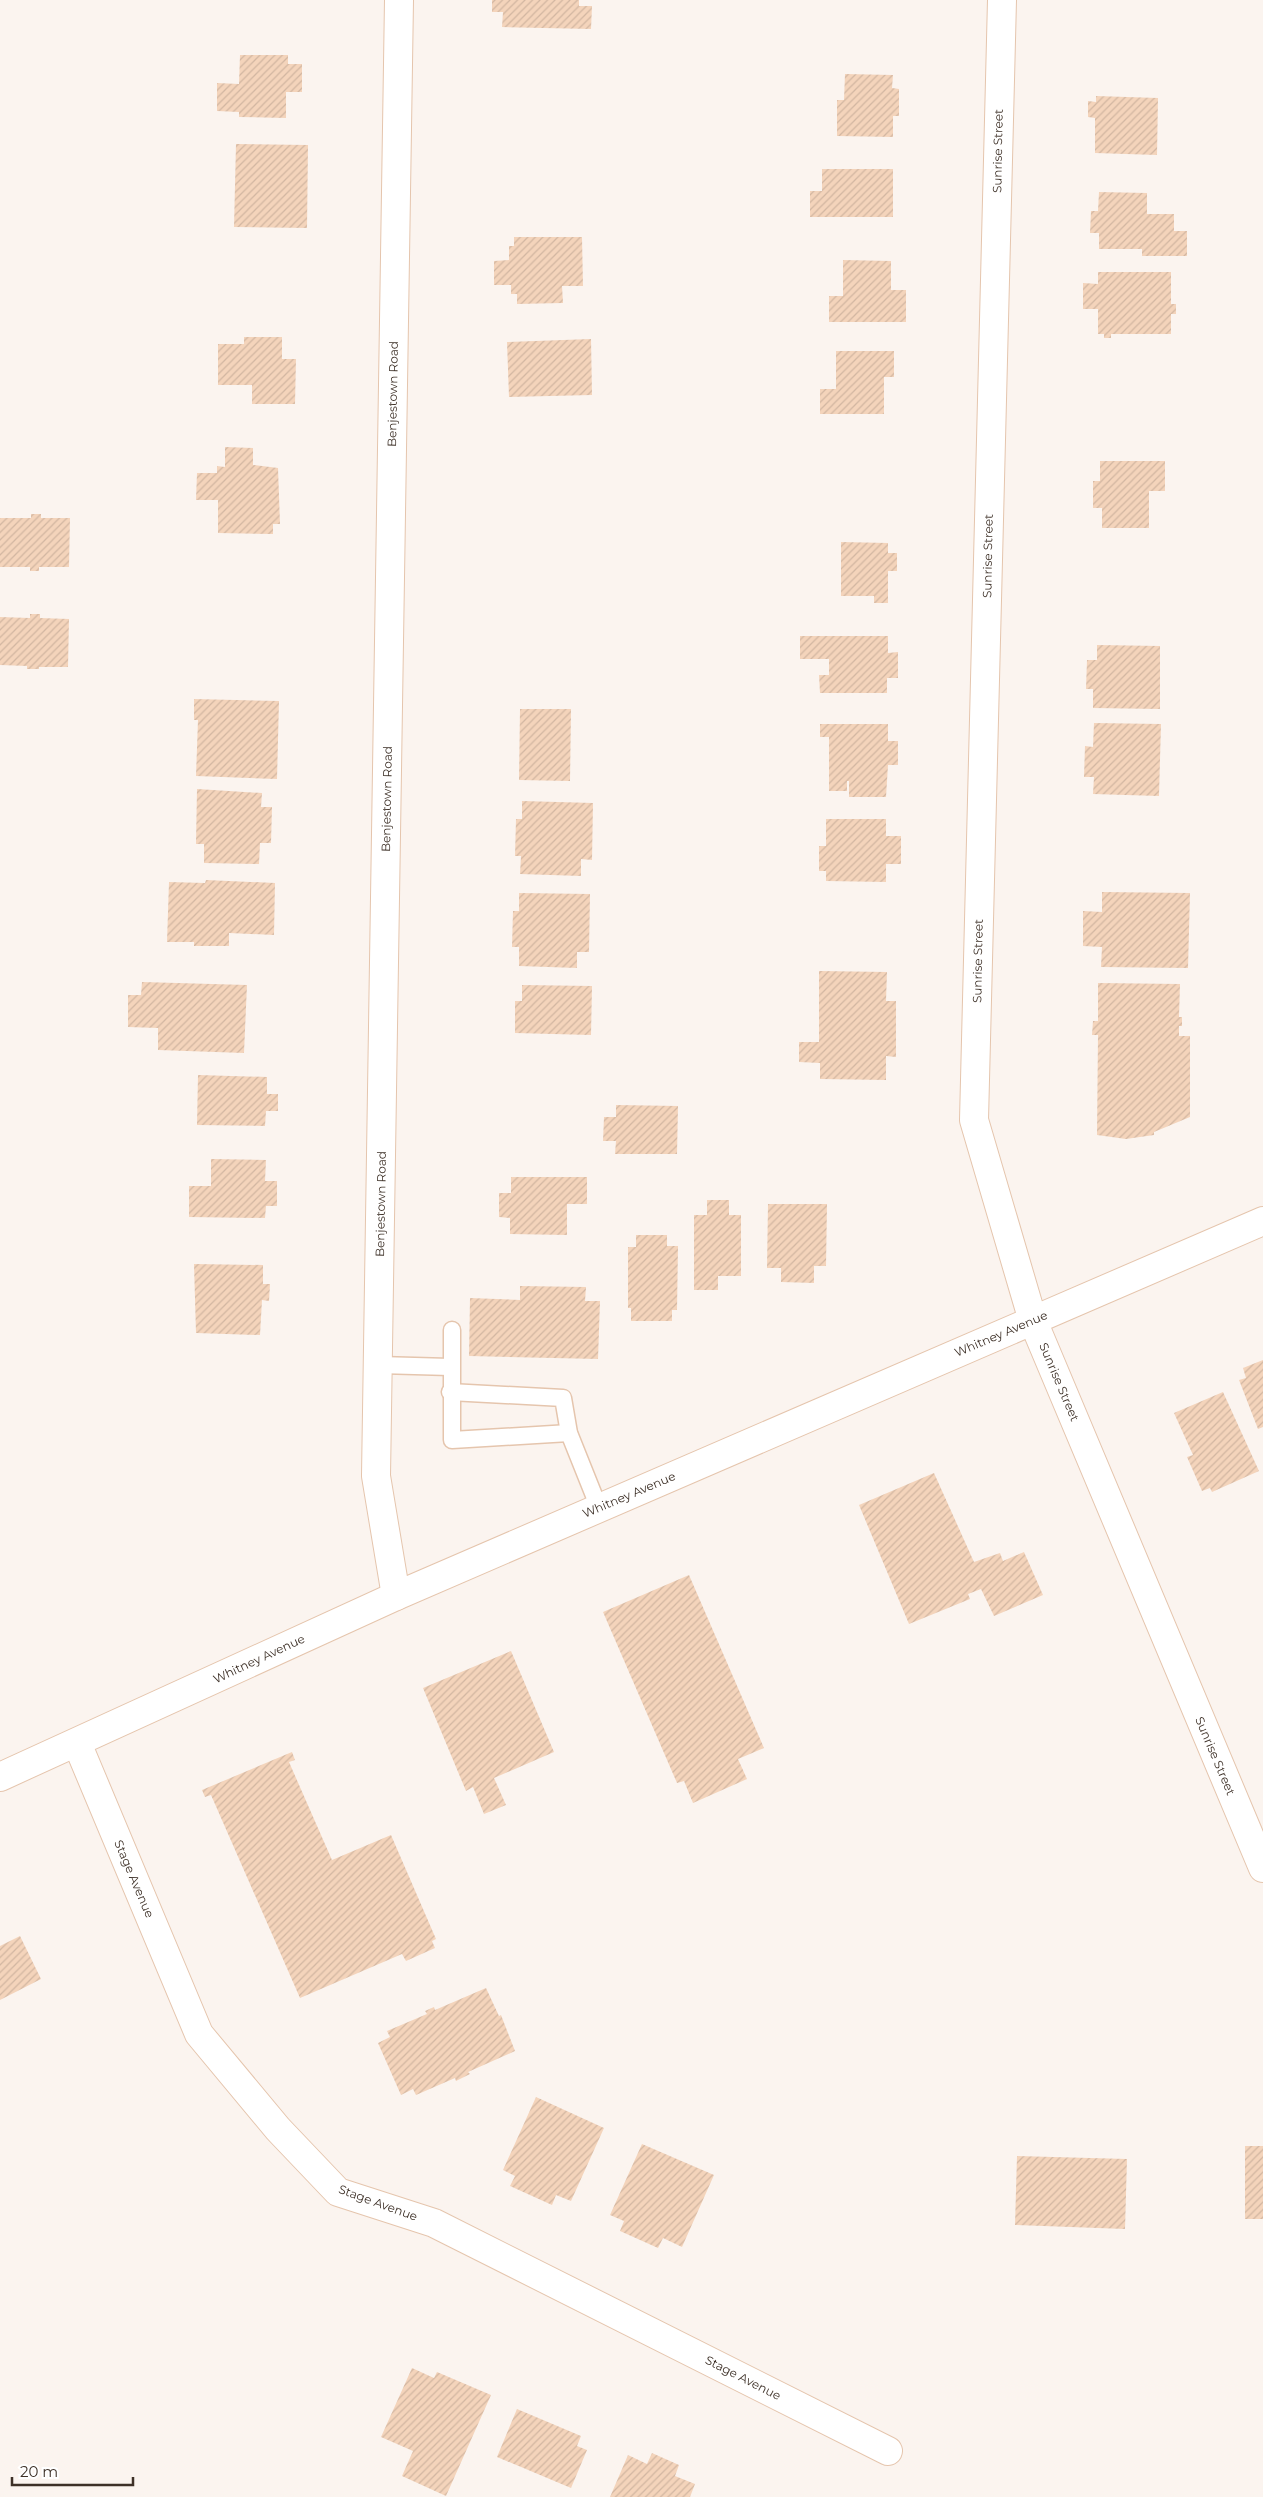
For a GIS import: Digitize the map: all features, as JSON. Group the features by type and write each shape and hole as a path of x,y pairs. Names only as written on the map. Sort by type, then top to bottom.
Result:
{"street":[{"name":"Benjestown Road","path":"396,1596 376,1476 399,0"},
{"name":"Sunrise Street","path":"1002,0 974,1120 1033,1320 1263,1868"},
{"name":"Whitney Avenue","path":"0,1778 396,1596 1263,1221"},
{"name":"Stage Avenue","path":"77,1743 199,2034 278,2129 338,2192 434,2223 888,2451"}],"lane":[{"path":"452,1330 450,1392 452,1440 569,1433"},
{"path":"379,1366 450,1368"},
{"path":"450,1392 563,1398 569,1433 599,1508"}],"building":[{"path":"492,0 579,0 579,6 592,6 591,29 502,27 503,12 492,12"},
{"path":"240,55 288,55 288,64 302,64 302,92 286,92 286,118 239,117 239,112 217,111 217,83 239,84"},
{"path":"845,74 893,75 892,88 899,89 899,116 893,116 893,137 837,136 837,100 844,100"},
{"path":"1096,96 1158,98 1157,155 1095,153 1095,118 1088,117 1088,101 1096,102"},
{"path":"236,144 308,145 307,228 234,227"},
{"path":"822,169 893,169 893,217 810,217 810,191 822,191"},
{"path":"1099,192 1147,193 1147,214 1174,214 1174,231 1187,231 1187,256 1142,256 1142,249 1099,249 1099,233 1090,233 1091,211 1098,211"},
{"path":"514,237 582,237 583,286 562,286 563,303 517,304 517,294 511,294 511,285 494,285 494,261 509,260 509,246 514,246"},
{"path":"843,260 891,261 891,290 906,290 906,322 829,322 829,296 843,296"},
{"path":"1098,272 1171,272 1171,304 1176,304 1176,314 1171,314 1171,334 1111,334 1111,338 1104,338 1104,334 1098,334 1098,309 1083,309 1083,283 1098,284"},
{"path":"244,337 282,337 282,359 296,359 295,404 252,404 252,385 218,385 218,344 244,344"},
{"path":"591,339 592,395 509,397 507,342"},
{"path":"836,351 894,351 894,377 884,377 884,414 820,414 820,389 836,389"},
{"path":"225,447 253,448 253,465 278,468 280,524 273,524 273,534 218,533 218,500 196,500 197,473 217,473 217,466 225,467"},
{"path":"1100,461 1165,461 1165,491 1149,491 1149,528 1102,528 1102,508 1093,508 1093,481 1100,481"},
{"path":"31,514 41,514 41,518 70,518 69,567 39,567 39,571 30,571 30,567 0,567 0,518 31,518"},
{"path":"841,542 888,543 888,553 897,553 897,571 888,571 888,603 874,603 874,596 841,596"},
{"path":"30,614 40,614 40,618 69,619 68,667 27,669 27,666 0,665 0,617 30,618"},
{"path":"800,636 888,636 888,653 898,652 898,678 887,678 887,693 820,693 819,675 829,675 829,659 800,659"},
{"path":"1097,645 1160,646 1160,709 1093,708 1093,689 1086,689 1087,660 1097,660"},
{"path":"194,699 279,701 277,779 196,776 198,720 194,720"},
{"path":"520,709 571,709 570,781 519,780"},
{"path":"1094,723 1161,724 1159,796 1093,794 1094,777 1084,777 1085,746 1093,747"},
{"path":"820,724 888,724 888,741 898,741 898,765 888,765 886,797 849,797 849,781 847,781 847,791 829,791 829,737 820,737"},
{"path":"197,789 262,793 261,807 272,807 271,843 260,843 259,864 204,863 204,844 196,844"},
{"path":"522,801 593,803 592,860 581,859 581,876 520,874 521,856 515,856 516,819 522,819"},
{"path":"826,819 886,819 886,836 901,836 901,864 886,864 886,882 826,881 826,871 819,871 819,846 826,846"},
{"path":"206,880 275,883 274,935 229,933 229,946 194,946 194,942 167,942 169,882 205,883"},
{"path":"1102,892 1190,893 1188,968 1101,967 1102,947 1083,946 1083,911 1102,912"},
{"path":"519,893 590,894 589,952 577,952 577,968 519,966 519,947 512,947 513,911 519,911"},
{"path":"819,971 887,972 886,1001 896,1001 896,1057 886,1056 886,1080 820,1079 820,1063 799,1062 799,1042 819,1042"},
{"path":"142,982 247,985 244,1053 158,1050 158,1028 128,1027 128,995 141,995"},
{"path":"1098,983 1180,984 1179,1017 1182,1017 1182,1026 1179,1026 1179,1036 1190,1036 1190,1117 1154,1132 1154,1135 1126,1139 1097,1135 1098,1035 1092,1035 1093,1021 1098,1021"},
{"path":"522,985 592,986 591,1035 515,1033 515,1001 522,1001"},
{"path":"198,1075 267,1077 267,1094 278,1094 278,1111 266,1111 265,1126 197,1125"},
{"path":"616,1105 678,1106 677,1154 615,1154 616,1141 603,1141 604,1117 616,1117"},
{"path":"211,1159 266,1160 265,1181 277,1181 277,1206 266,1206 265,1218 189,1217 189,1186 211,1186"},
{"path":"511,1177 587,1177 587,1204 567,1204 567,1235 510,1234 510,1218 499,1217 499,1193 511,1193"},
{"path":"707,1200 729,1200 729,1215 741,1215 741,1276 718,1276 718,1290 694,1290 694,1215 707,1215"},
{"path":"768,1204 827,1204 826,1266 814,1266 814,1283 781,1282 781,1268 767,1268"},
{"path":"636,1235 667,1235 667,1246 678,1246 677,1310 672,1310 672,1321 631,1321 631,1308 628,1308 628,1247 636,1247"},
{"path":"194,1264 263,1265 263,1284 270,1284 269,1301 262,1300 260,1335 196,1333"},
{"path":"520,1286 586,1287 585,1301 600,1301 598,1359 469,1356 470,1298 520,1300"},
{"path":"1263,1360 1263,1427 1258,1429 1239,1380 1246,1378 1243,1368"},
{"path":"1223,1392 1259,1471 1212,1492 1210,1488 1202,1491 1187,1457 1193,1455 1174,1413"},
{"path":"934,1473 974,1562 1000,1553 1003,1561 1024,1552 1043,1595 994,1616 981,1589 968,1594 970,1599 909,1624 859,1505"},
{"path":"689,1575 764,1748 738,1759 747,1779 693,1803 684,1781 677,1783 603,1612"},
{"path":"511,1651 554,1752 494,1778 506,1805 484,1814 473,1787 466,1791 423,1688"},
{"path":"292,1752 295,1760 289,1762 332,1860 391,1835 436,1939 432,1941 435,1948 406,1961 402,1954 300,1998 211,1795 205,1797 202,1790"},
{"path":"20,1936 41,1979 0,2000 0,1946"},
{"path":"486,1988 499,2016 501,2015 515,2051 468,2072 470,2074 456,2081 455,2078 416,2095 413,2089 401,2095 378,2043 390,2037 387,2031 427,2014 425,2011 434,2007 435,2010"},
{"path":"536,2097 604,2128 571,2201 556,2195 552,2205 510,2186 515,2176 503,2170"},
{"path":"642,2144 714,2175 682,2247 663,2238 658,2248 620,2231 624,2221 610,2215"},
{"path":"1245,2146 1263,2146 1263,2219 1245,2219"},
{"path":"1017,2156 1127,2159 1125,2229 1015,2225"},
{"path":"412,2368 434,2378 437,2372 491,2395 446,2496 402,2476 413,2451 381,2437"},
{"path":"517,2409 581,2436 577,2446 587,2450 571,2488 497,2457"},
{"path":"652,2453 679,2465 675,2476 695,2484 690,2497 610,2497 628,2455 647,2464"}]}
